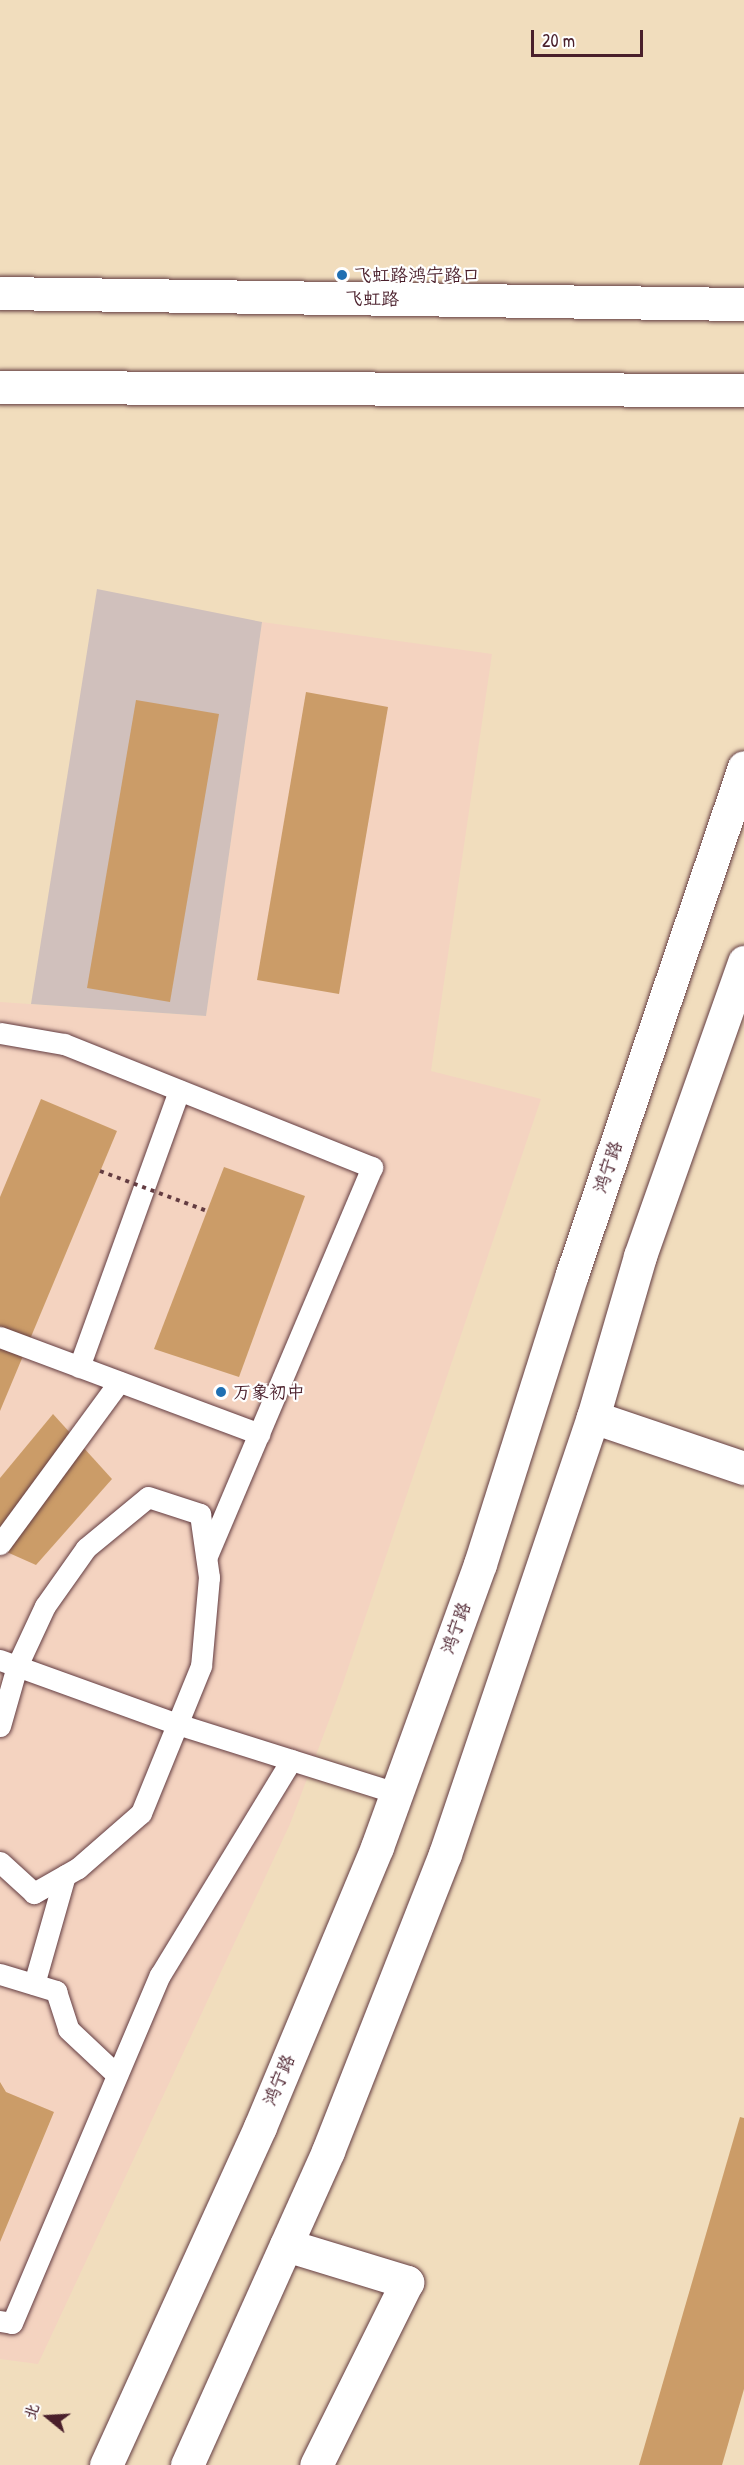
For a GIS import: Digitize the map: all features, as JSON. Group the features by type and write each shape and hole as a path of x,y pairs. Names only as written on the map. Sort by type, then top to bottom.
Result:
{"main road":[{"name":"飞虹路","path":"0,293 744,304"},
{"path":"0,387 744,390"},
{"name":"鸿宁路","path":"106,2465 133,2412 260,2127 396,1793 480,1564 572,1274 744,767"},
{"path":"187,2465 328,2151 445,1854 592,1417 640,1256 744,962"},
{"path":"592,1417 744,1468"},
{"path":"286,2245 407,2282 316,2465"}],"lane":[{"path":"0,1033 64,1044 372,1167 207,1557"},
{"path":"79,1367 179,1090"},
{"path":"0,1337 259,1434"},
{"path":"0,1544 119,1382"},
{"path":"0,1726 8,1663 86,1548 148,1497 200,1514 209,1577 201,1666 141,1813 64,1875 34,1893 0,1862"},
{"path":"8,1663 177,1724 396,1793"},
{"path":"0,2321 12,2323 160,1975 291,1760"},
{"path":"34,1984 64,1875"},
{"path":"0,1974 56,1991 68,2029 117,2075"}],"path":[{"path":"100,1171 207,1211"}],"shaded area":[{"path":"97,589 262,622 206,1016 31,1004"},
{"name":"万象初中","path":"262,622 492,654 431,1071 541,1099 342,1686 290,1824 38,2364 0,2359 0,1002 206,1016"}],"building":[{"path":"306,692 388,707 339,994 257,980"},
{"path":"136,700 219,714 170,1002 87,988"},
{"path":"41,1099 117,1131 0,1411 0,1197"},
{"path":"224,1167 305,1196 239,1377 154,1349"},
{"path":"53,1414 112,1479 36,1565 0,1549 0,1478"},
{"path":"0,2082 6,2092 54,2112 0,2242"},
{"path":"740,2117 744,2118 744,2389 722,2465 639,2465"}],"place":[{"name":"飞虹路鸿宁路口","path":"342,275"},
{"name":"万象初中","path":"221,1392"}]}
